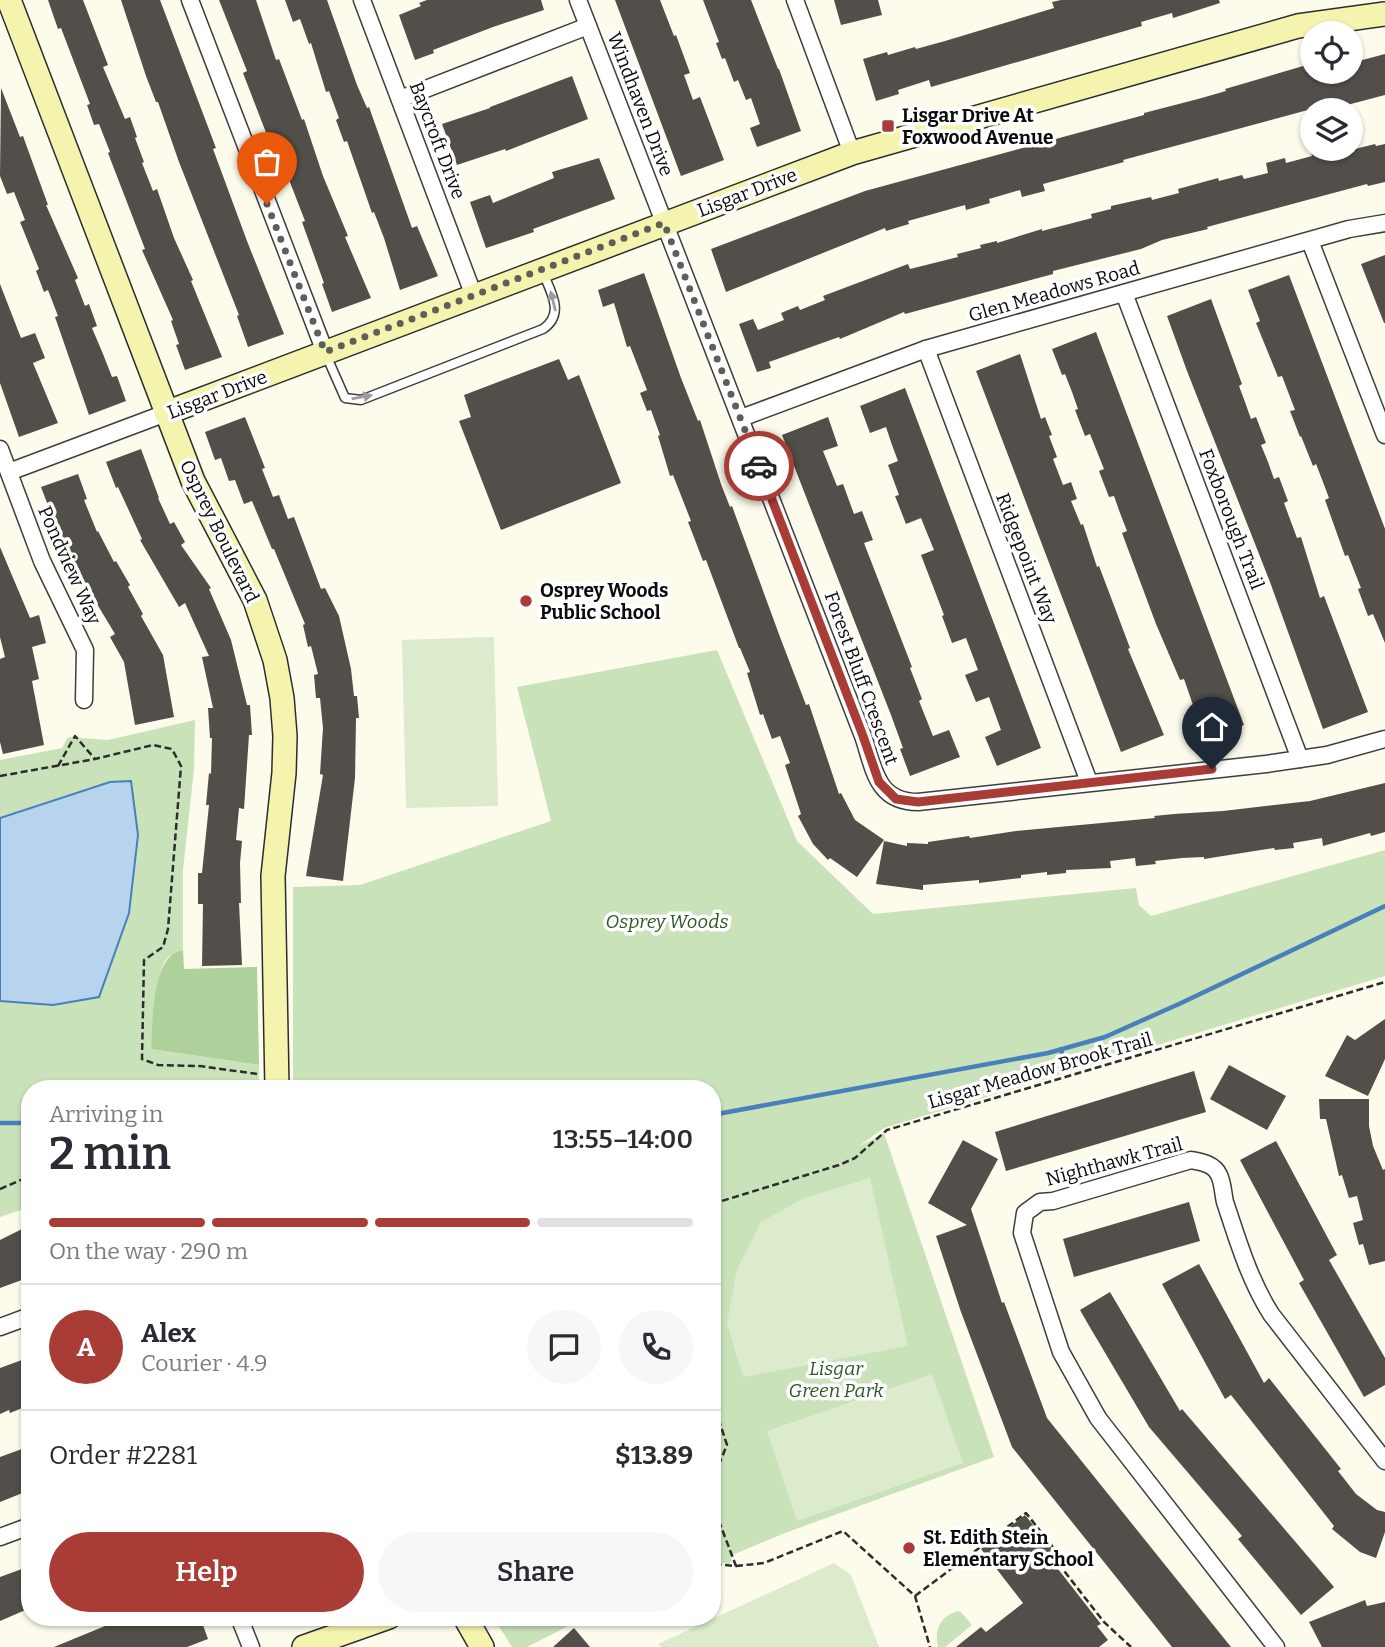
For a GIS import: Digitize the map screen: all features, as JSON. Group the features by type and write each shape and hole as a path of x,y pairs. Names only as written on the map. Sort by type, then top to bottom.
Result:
{"street":[{"name":"Osprey Boulevard","path":"9,0 166,413 205,509 262,617 275,660 282,698 285,755 273,876 269,1080"},
{"path":"190,0 325,352"},
{"name":"Baycroft Drive","path":"362,0 474,296"},
{"name":"Windhaven Drive","path":"578,0 664,223"},
{"path":"795,0 852,153"},
{"name":"Lisgar Drive","path":"9,472 852,153 1298,26 1385,14"},
{"path":"400,99 588,26"},
{"name":"Forest Bluff Crescent","path":"664,223 879,782 883,789 896,799 918,802 1300,759 1327,755 1385,739"},
{"name":"Glen Meadows Road","path":"741,418 926,349 1349,229 1385,223"},
{"path":"1310,241 1385,435"},
{"name":"Foxborough Trail","path":"1124,293 1300,759"},
{"name":"Ridgepoint Way","path":"926,349 1089,782"},
{"name":"Pondview Way","path":"0,449 42,561 85,650 84,700"},
{"name":"Nighthawk Trail","path":"1276,1647 1111,1435 1073,1377 1061,1352 1022,1233 1025,1213 1040,1202 1192,1160 1213,1167 1219,1175 1249,1275 1259,1295 1385,1461"},
{"path":"0,1327 21,1319"},
{"path":"0,1537 21,1529"},
{"path":"243,1626 251,1647"},
{"path":"304,1647 364,1626"},
{"path":"470,1626 482,1647"}],"lane":[{"path":"325,352 345,398 361,400 543,329 555,316 556,309 541,270"}],"path":[{"path":"58,766 75,736 95,759"},
{"path":"0,776 95,759 153,745 172,749 181,766 168,929 163,947 144,960 142,1059 158,1065 200,1066 264,1080"},
{"name":"Lisgar Meadow Brook Trail","path":"721,1201 839,1165 855,1158 887,1130 1385,982"},
{"path":"0,1189 21,1179"},
{"path":"721,1427 727,1445 721,1459"},
{"path":"915,1596 1026,1513 1059,1555 1061,1567 1104,1622 1131,1647"},
{"path":"721,1527 736,1566"},
{"path":"721,1564 736,1566 764,1563 843,1531 915,1596 930,1647"}],"green space":[{"path":"494,637 498,806 406,808 402,640"},
{"path":"717,650 797,841 873,914 1136,888 1139,905 1151,916 1385,850 1385,976 884,1128 858,1147 884,1133 994,1457 785,1533 730,1556 732,1561 729,1564 721,1563 721,1080 293,1080 293,887 360,885 551,821 517,687"},
{"path":"195,720 194,769 183,870 183,950 169,957 162,968 151,1049 259,1065 259,1080 21,1080 21,1210 0,1217 0,1001 53,1005 130,781 110,782 0,818 0,760 62,748 68,737 108,740"},
{"path":"183,950 184,969 257,967 259,1065 151,1049 159,976 173,954"},
{"path":"870,1178 908,1346 743,1377 727,1323 737,1269 761,1222 804,1198"},
{"path":"932,1374 963,1463 797,1521 767,1431"},
{"path":"834,1563 851,1575 879,1647 661,1647 658,1644 697,1626 721,1626 721,1615"},
{"path":"958,1611 972,1625 945,1647 938,1647 940,1624 947,1616"},
{"path":"499,1626 568,1626 527,1647 512,1647"}],"water":[{"path":"131,781 138,835 129,913 99,997 53,1005 0,1001 0,818 110,782"}],"building":[{"path":"48,0 83,0 108,65 103,67 125,119 130,117 144,162 142,163 153,191 157,189 222,357 185,370 176,345 179,344 171,321 173,320 142,250 145,249 108,153 110,152 99,124 94,125 87,105 90,104"},
{"path":"121,0 160,0 216,148 213,149 247,241 284,334 248,347 237,316 239,315 146,76"},
{"path":"219,0 256,0 276,60 279,59 302,120 304,119 323,176 348,236 345,237 371,298 332,312 302,222 305,221 281,159 277,161 243,73 247,71"},
{"path":"285,0 327,0 412,228 417,226 438,276 400,290 384,238 374,212 372,213 347,141 344,142 336,120 339,118 329,91 326,92 311,43 309,44 300,19 293,22"},
{"path":"427,0 541,0 544,10 433,50 434,53 415,60 399,15 421,6 419,3"},
{"path":"615,0 660,0 690,73 684,75 693,100 700,97 724,160 681,176"},
{"path":"703,0 751,0 801,131 757,147 750,128 760,124 751,98 746,100 738,80 734,82 725,58 722,59 716,43 719,42"},
{"path":"834,0 878,0 882,15 841,25"},
{"path":"1219,0 1220,3 1173,18 1172,13 1141,22 1142,26 931,87 929,80 898,90 899,94 876,101 863,59 945,41 1054,8 1052,2"},
{"path":"1385,54 1385,95 1363,101 1363,98 1300,98 1300,112 1043,184 1045,191 1022,197 1020,190 989,199 990,203 966,210 965,205 908,221 909,224 886,231 885,228 726,292 711,249 865,191 1144,115 1300,67 1300,84 1363,84 1363,60"},
{"path":"572,76 588,119 506,151 505,149 457,165 442,124"},
{"path":"1,88 20,137 23,136 46,205 78,278 75,280 85,306 89,304 97,326 92,328 112,377 117,376 126,401 89,415 55,317 58,316 48,290 44,292 36,271 39,269 20,222 25,220 14,192 7,194 0,176"},
{"path":"1385,144 1385,182 1367,184 1207,227 1208,229 1162,240 1141,249 1053,271 1053,274 905,314 904,312 840,339 839,337 769,362 771,368 757,372 739,324 753,319 758,330 784,320 781,313 798,306 800,310 825,300 823,296 908,264 910,269 958,257 957,254 981,248 980,245 1092,218 1091,214 1111,209 1111,206 1179,193 1178,189 1218,178 1219,181 1242,175 1244,179 1268,173 1266,163 1285,158 1286,163 1300,159 1363,161 1363,147"},
{"path":"599,158 615,199 486,248 470,202 490,195 493,203 554,178 552,172"},
{"path":"1385,255 1385,323 1384,323 1361,264"},
{"path":"644,273 681,378 698,421 700,420 721,484 730,507 732,506 806,705 809,704 839,794 841,793 855,820 884,840 857,877 830,858 828,860 813,844 798,816 801,814 785,765 790,763 780,736 772,739 763,714 760,715 747,673 750,672 706,560 703,561 673,475 670,476 651,410 647,411 640,393 647,390 630,346 627,347 614,303 603,307 598,290"},
{"path":"1289,275 1385,529 1385,643 1373,614 1368,616 1358,589 1361,588 1348,555 1345,556 1325,500 1329,498 1323,482 1300,437 1290,411 1295,410 1282,376 1278,377 1256,323 1260,321 1248,290"},
{"path":"0,284 21,338 35,333 45,358 33,363 58,423 19,437 0,383"},
{"path":"1211,299 1242,384 1239,386 1251,419 1256,417 1266,443 1261,445 1274,479 1279,477 1288,501 1284,503 1297,538 1301,537 1320,598 1324,596 1368,712 1323,729 1270,582 1167,316"},
{"path":"1096,332 1244,725 1205,740 1184,679 1180,680 1156,624 1122,533 1127,531 1114,496 1109,497 1099,471 1104,469 1090,434 1085,436 1075,410 1078,409 1072,392 1052,349"},
{"path":"1020,354 1041,419 1045,417 1052,435 1049,436 1057,457 1053,459 1063,485 1071,482 1077,499 1071,501 1081,525 1083,524 1097,567 1099,566 1130,648 1128,649 1164,735 1121,752 976,371"},
{"path":"559,359 568,380 579,375 621,483 501,530 459,421 471,417 464,395"},
{"path":"905,388 1041,748 997,766 985,737 1001,730 989,697 976,702 965,675 978,670 966,638 952,643 921,555 934,550 921,518 906,524 895,496 899,495 888,465 898,461 886,427 870,433 860,406"},
{"path":"245,417 273,497 279,495 288,519 294,517 321,589 325,588 339,616 354,696 357,696 359,718 356,718 355,778 343,881 306,876 323,775 320,774 323,728 320,698 316,698 314,675 318,674 311,646 308,647 303,625 305,624 252,501 244,504 235,480 229,481 221,458 215,460 205,432"},
{"path":"828,417 838,446 823,451 837,486 843,484 854,514 862,511 873,540 864,543 912,667 910,668 922,699 919,701 933,736 949,730 960,757 910,776 891,715 782,435"},
{"path":"141,449 170,524 174,522 185,542 181,545 211,588 209,589 231,640 247,705 250,705 252,735 249,735 244,809 239,808 236,840 242,841 239,903 242,965 202,966 203,904 198,904 198,873 202,873 209,805 206,805 209,773 211,774 212,738 208,708 213,708 202,657 209,656 185,603 179,607 140,540 142,539 106,462"},
{"path":"78,474 87,499 84,500 97,532 130,585 128,587 143,614 141,616 163,655 174,717 135,725 124,662 110,637 115,634 97,604 92,607 78,582 82,580 62,542 41,487"},
{"path":"0,547 30,618 39,615 46,643 32,647 39,679 32,681 44,745 3,754 0,742 0,659 5,657 0,637"},
{"path":"1385,783 1385,832 1371,836 1370,833 1323,846 1322,838 1293,843 1294,848 1274,848 1204,859 1155,861 1156,864 1136,866 1135,858 1110,861 1111,868 1066,870 1066,873 1047,875 1047,872 979,883 979,880 923,885 923,890 876,884 884,841 907,846 907,843 928,844 969,836 1310,801"},
{"path":"1385,1019 1385,1059 1368,1096 1325,1076 1347,1035 1355,1040"},
{"path":"1229,1065 1286,1096 1267,1130 1210,1099"},
{"path":"1194,1071 1206,1112 1006,1171 995,1132"},
{"path":"1319,1099 1369,1099 1369,1126 1373,1146 1383,1170 1385,1169 1385,1261 1369,1265 1363,1244 1359,1245 1353,1223 1363,1220 1357,1196 1349,1198 1342,1175 1339,1176 1326,1119 1320,1119"},
{"path":"963,1140 998,1159 971,1209 1002,1303 1004,1302 1047,1418 1231,1647 1172,1647 1012,1447 961,1312 936,1236 967,1225 928,1203"},
{"path":"1276,1141 1337,1255 1329,1260 1385,1358 1385,1385 1364,1397 1299,1283 1304,1280 1240,1160"},
{"path":"1189,1202 1200,1241 1074,1277 1063,1239"},
{"path":"21,1230 21,1280 0,1288 0,1240"},
{"path":"1199,1264 1264,1383 1269,1378 1341,1469 1338,1471 1356,1494 1377,1510 1385,1512 1385,1532 1376,1558 1360,1552 1332,1529 1334,1526 1231,1395 1225,1399 1162,1284"},
{"path":"1110,1292 1180,1411 1182,1409 1334,1587 1301,1615 1238,1539 1242,1536 1149,1427 1088,1324 1080,1310"},
{"path":"21,1360 21,1409 10,1413 9,1410 0,1414 0,1368"},
{"path":"21,1449 21,1494 0,1502 0,1457"},
{"path":"1025,1515 1057,1555 1051,1560 1101,1624 1097,1626 1108,1640 1099,1647 956,1647 981,1627 986,1632 1023,1603 981,1549"},
{"path":"21,1569 21,1612 0,1621 0,1577"},
{"path":"1365,1600 1367,1606 1385,1602 1385,1647 1322,1647 1309,1622"},
{"path":"105,1626 203,1626 208,1639 187,1647 54,1647"},
{"path":"574,1628 590,1647 553,1647"}],"waterway":[{"path":"721,1113 1048,1053 1105,1037 1385,906"},
{"path":"1061,1049 1064,1063"},
{"path":"0,1123 21,1123"}],"way so far":[{"path":"267,204 325,352 664,223 759,466"}],"place":[{"name":"Lisgar Drive At Foxwood Avenue","path":"888,126"},
{"name":"Osprey Woods Public School","path":"526,601"},
{"name":"St. Edith Stein Elementary School","path":"909,1548"}],"route":[{"path":"759,466 879,782 883,789 896,799 918,802 1212,769"}],"park label":[{"name":"Osprey Woods","path":"667,921"},
{"name":"Lisgar Green Park","path":"836,1379"}]}
